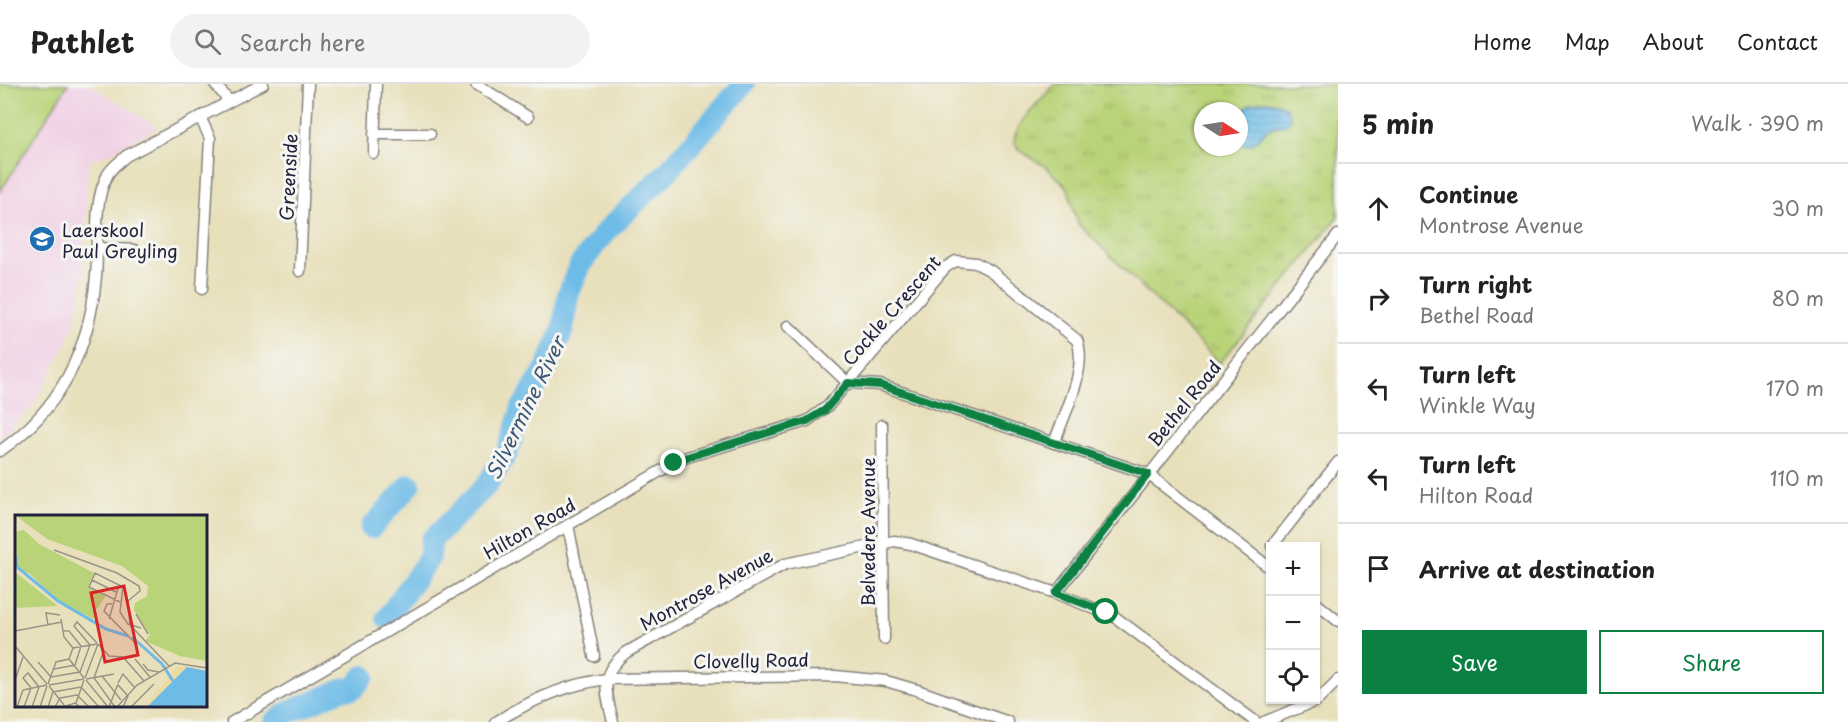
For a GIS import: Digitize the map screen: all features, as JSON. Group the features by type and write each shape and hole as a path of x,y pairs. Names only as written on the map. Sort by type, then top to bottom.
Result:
{"street":[{"path":"215,84 230,101"},
{"path":"0,451 22,436 45,412 66,382 80,350 91,316 96,277 99,198 107,174 126,156 263,84"},
{"name":"Greenside","path":"300,271 308,84"},
{"path":"374,153 376,84"},
{"path":"476,84 528,117"},
{"path":"200,117 210,138 202,289"},
{"path":"375,134 430,134"},
{"name":"Bethel Road","path":"1056,593 1338,235"},
{"path":"97,248 134,250"},
{"name":"Cockle Crescent","path":"848,383 946,267 956,261 971,261 991,271 1077,340 1080,349 1080,364 1054,443"},
{"path":"788,326 848,383 880,385 1148,474 1266,565"},
{"name":"Hilton Road","path":"232,722 678,461 807,421 825,410 848,383"},
{"name":"Belvedere Avenue","path":"882,424 885,542 884,639"},
{"path":"1275,542 1338,462"},
{"path":"568,525 594,656"},
{"name":"Montrose Avenue","path":"607,680 613,663 627,652 778,567 885,542 904,542 1056,593 1115,617 1256,722"},
{"path":"1261,561 1266,554"},
{"path":"1320,606 1338,621"},
{"name":"Clovelly Road","path":"496,722 568,687 586,682 835,675 886,681 1008,722"},
{"path":"607,680 607,696 613,722"},
{"path":"1264,722 1318,700 1338,680"}],"shaded area":[{"name":"Laerskool Paul Greyling","path":"0,84 89,84 158,127 104,156 92,159 88,164 83,273 76,318 61,355 30,410 0,437"}],"green space":[{"path":"0,84 68,84 0,192"},
{"path":"1055,84 1338,84 1338,217 1220,363 1079,225 1068,188 1045,166 1019,150 1014,142 1016,134 1030,111"}],"water":[{"path":"1262,101 1275,103 1288,112 1289,122 1265,131 1255,142 1248,145 1249,105"}],"waterway":[{"name":"Silvermine River","path":"387,618 430,557 431,541 486,486 507,453 522,408 547,367 563,329 568,295 580,265 606,231 667,172 744,84"},
{"path":"371,528 410,485"},
{"name":"Silvermine River","path":"274,722 289,712 346,688 353,689 364,676"}],"place":[{"name":"Laerskool Paul Greyling","path":"42,239"}],"route":[{"path":"674,463 687,457 807,421 825,410 848,383 880,385 1148,474 1056,593 1106,612"}]}
